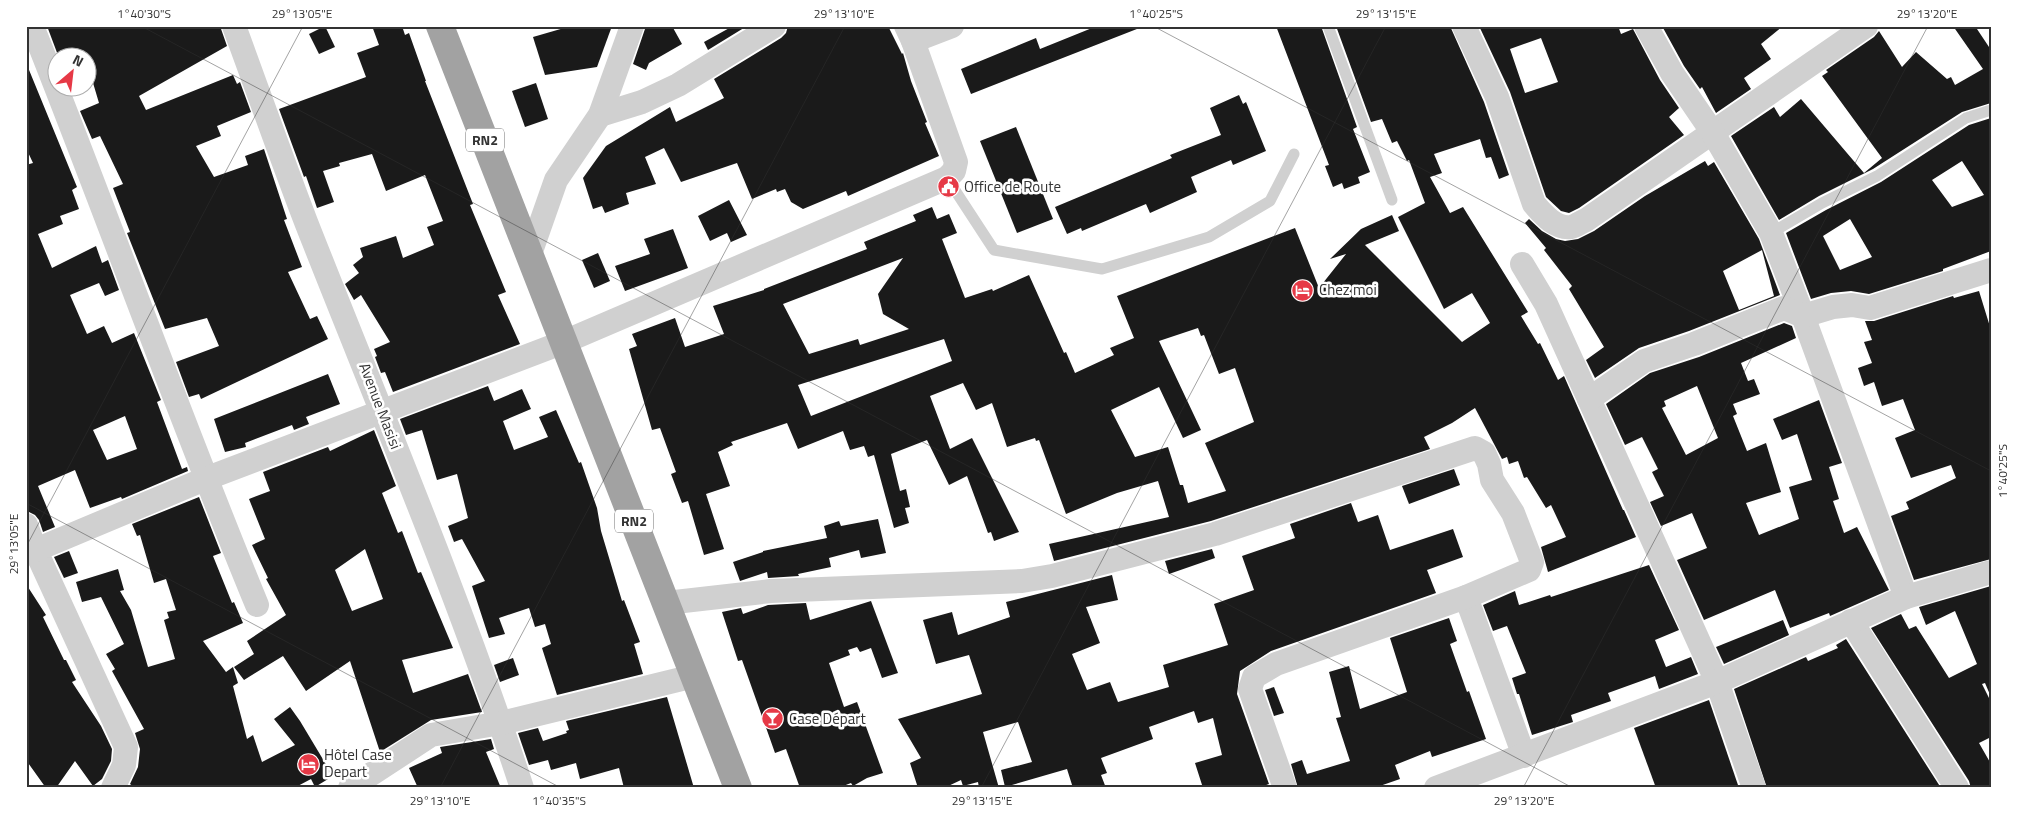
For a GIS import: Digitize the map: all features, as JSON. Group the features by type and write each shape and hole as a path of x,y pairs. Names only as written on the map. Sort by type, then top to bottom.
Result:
{"highway":[{"name":"RN2","path":"440,26 738,788"}],"street":[{"path":"32,26 80,146 205,479 257,606"},
{"name":"Avenue Masisi","path":"234,26 306,221 382,411 501,723 522,788"},
{"path":"530,254 556,180 600,114 632,26"},
{"path":"600,114 642,102 669,90 774,26"},
{"path":"31,551 205,479 564,342 947,178 954,171 956,162 909,34 952,26"},
{"path":"1464,26 1497,97 1534,204 1546,217 1557,225 1571,227 1586,220 1866,26"},
{"path":"1646,26 1672,73 1712,133 1771,233 1804,316 1906,596"},
{"path":"1522,264 1546,304 1717,682 1754,788"},
{"path":"1589,399 1644,361 1694,344 1784,308 1804,316 1833,307 1852,305 1870,308 1991,270"},
{"path":"666,603 771,591 1022,581 1052,576 1214,534 1475,448 1484,453 1489,464 1492,480 1513,513 1532,562 1529,570 1466,597 1276,664 1254,677 1250,689 1285,788"},
{"path":"26,525 31,551 126,748 124,765 118,786"},
{"path":"1436,788 1717,682 1906,596 1991,572"},
{"path":"1466,597 1524,756"},
{"path":"1851,621 1957,788"},
{"path":"350,788 431,735 501,723 694,676"}],"lane":[{"path":"1328,26 1392,200"},
{"path":"1771,233 1822,203 1877,176 1966,118 1991,110"},
{"path":"947,178 994,250 1102,269 1209,237 1270,201 1294,154"}],"building":[{"path":"47,26 220,26 227,46 139,96 146,110 233,75 237,84 240,82 251,112 217,126 221,136 196,146 214,177 248,165 245,156 264,149 287,219 284,220 302,267 288,272 310,319 317,316 328,339 201,399 199,394 189,397 176,362 219,346 207,318 165,329 127,233 130,232 113,188 123,184 100,136 92,139 80,111 99,103 98,48 55,48"},
{"path":"325,26 335,47 319,54 309,34"},
{"path":"372,26 402,26 405,35 409,33 425,81 473,204 470,205 506,292 498,295 520,344 393,392 385,372 381,373 374,349 390,342 361,295 354,300 345,284 359,273 353,265 363,257 360,248 396,236 403,258 434,245 427,227 443,221 425,175 386,191 372,154 339,163 340,166 323,171 334,202 317,208 279,109 366,77 357,53 379,45"},
{"path":"571,26 612,26 597,67 545,75 533,37"},
{"path":"646,26 672,26 682,44 649,63 646,70 633,64"},
{"path":"733,26 747,26 708,50 704,42"},
{"path":"788,26 888,26 903,53 911,81 927,122 925,123 939,156 848,196 846,191 803,209 791,202 785,189 777,192 776,189 752,199 737,163 681,182 664,148 645,157 656,184 626,193 629,204 605,213 602,206 593,209 583,178 606,146 670,107 676,122 724,98 714,79 781,38 786,33"},
{"path":"1097,26 1142,27 971,94 961,69 1036,38 1040,49"},
{"path":"1276,26 1321,26 1357,127 1353,129 1370,172 1358,177 1360,183 1344,189 1342,183 1333,187 1325,166 1329,165"},
{"path":"1336,26 1450,26 1484,102 1509,175 1499,179 1491,157 1486,158 1480,139 1434,154 1442,173 1430,177 1450,213 1463,207 1528,312 1521,316 1538,344 1540,343 1558,380 1564,376 1636,537 1548,572 1541,547 1566,537 1551,505 1546,508 1527,477 1524,478 1518,461 1509,464 1507,457 1502,459 1475,408 1452,423 1424,437 1430,449 1211,521 1054,561 1049,544 1169,517 1158,481 1117,493 1066,514 1039,440 1036,441 1035,438 1007,447 992,403 976,410 963,383 930,396 950,449 972,438 1019,532 994,541 991,532 988,533 967,476 949,485 927,440 891,454 900,491 906,489 910,507 905,508 909,523 894,528 874,455 868,457 864,446 850,450 843,431 798,449 787,423 731,442 733,445 718,452 730,486 706,494 724,549 704,555 688,501 682,503 671,474 676,472 660,428 652,430 629,349 637,346 632,334 675,318 685,347 724,334 713,306 764,290 867,249 864,242 916,221 913,215 932,207 937,219 949,214 957,233 942,239 965,298 992,289 993,291 1029,275 1075,373 1114,355 1110,348 1134,338 1117,296 1295,228 1319,288 1346,254 1330,259 1361,229 1392,215 1399,231 1365,245 1462,342 1490,323 1472,293 1444,309 1398,217 1425,203 1409,160 1407,161 1397,141 1392,143 1382,119 1371,122","holes":["903,258 878,294 883,314 909,329 860,345 858,339 809,354 783,304","1198,328 1201,336 1204,335 1219,374 1235,368 1254,422 1205,443 1226,491 1188,503 1168,447 1135,457 1111,410 1159,387 1183,438 1201,430 1159,341","944,339 952,361 811,416 798,385"]},
{"path":"1486,26 1618,26 1621,34 1633,29 1660,80 1679,108 1669,117 1684,135 1579,208 1569,213 1561,211 1546,197 1510,92 1480,28","holes":["1541,38 1558,82 1525,93 1510,49"]},
{"path":"1662,26 1783,26 1761,44 1771,59 1744,78 1751,89 1716,113 1702,87 1700,89 1684,66"},
{"path":"1953,26 1975,26 1991,50 1991,103 1962,112 1873,169 1819,196 1779,220 1731,136 1774,107 1780,117 1801,99 1864,173 1882,158 1822,76 1828,72 1826,70 1874,37 1879,31 1902,67 1916,52 1947,79 1951,77 1955,85 1983,69"},
{"path":"27,65 77,187 72,190 79,209 60,216 63,224 38,234 52,268 96,246 102,263 108,260 119,290 105,296 99,283 70,295 87,334 104,326 112,343 134,333 161,400 157,402 182,469 187,467 188,471 122,499 121,497 90,508 75,470 38,486 55,527 43,532 39,520 29,512 26,506 26,165 33,163 26,148","holes":["125,416 137,449 107,460 93,430"]},
{"path":"536,83 548,119 525,127 512,91"},
{"path":"1239,95 1243,104 1246,102 1266,151 1233,165 1231,160 1191,177 1197,192 1150,213 1146,204 1082,231 1081,228 1067,234 1055,207 1172,158 1170,155 1221,135 1210,108"},
{"path":"1991,118 1991,251 1943,269 1943,271 1869,294 1851,291 1831,293 1811,299 1786,233 1881,182 1969,125","holes":["1962,161 1984,195 1952,207 1932,180","1850,219 1872,257 1840,270 1823,236"]},
{"path":"1016,127 1053,219 1017,233 980,141"},
{"path":"1705,161 1708,166 1714,162 1759,239 1780,295 1689,331 1639,348 1595,378 1586,360 1604,347 1569,289 1572,286 1544,250 1546,248 1525,223 1529,219 1542,231 1556,239 1565,241 1578,239 1594,231 1645,196","holes":["1762,250 1774,296 1739,310 1723,271"]},
{"path":"729,200 747,235 731,242 727,233 710,241 698,216"},
{"path":"673,229 688,268 625,291 615,266 650,254 644,239"},
{"path":"598,253 610,281 594,288 582,260"},
{"path":"1979,291 1991,330 1991,559 1914,580 1891,516 1909,509 1906,502 1956,478 1951,465 1911,478 1895,438 1915,430 1903,399 1882,406 1874,382 1864,386 1858,368 1872,363 1864,342 1872,340 1865,321 1874,321 1953,296 1954,298"},
{"path":"1784,323 1792,326 1796,338 1741,363 1748,381 1754,379 1760,394 1733,404 1737,414 1733,416 1747,451 1766,443 1781,492 1746,503 1759,535 1799,519 1789,487 1812,480 1797,434 1782,440 1773,419 1819,400 1842,463 1829,467 1839,499 1833,501 1844,533 1857,527 1889,590 1830,616 1829,613 1790,628 1775,590 1704,620 1677,560 1707,548 1692,513 1661,526 1650,502 1664,496 1652,472 1658,469 1642,437 1625,445 1606,404 1650,373 1699,357","holes":["1697,386 1718,438 1686,455 1662,408 1666,406 1664,401"]},
{"path":"328,374 340,404 306,417 309,424 294,430 292,425 245,443 246,447 225,452 214,419"},
{"path":"488,386 494,401 522,389 531,409 503,421 514,450 548,437 539,417 556,410 579,463 581,462 597,508 601,531 622,601 624,600 640,642 634,644 643,674 557,695 542,648 551,644 545,624 535,627 529,608 499,618 505,634 489,638 472,586 485,581 462,539 454,542 448,526 468,518 457,474 437,480 422,430 406,435 400,419"},
{"path":"374,430 396,486 382,493 398,533 402,531 418,573 421,572 453,648 402,660 413,693 468,674 482,712 431,720 380,752 350,661 306,691 283,656 244,680 234,667 254,654 247,641 286,615 266,579 268,578 252,545 265,539 249,499 270,491 263,472 328,447 330,451","holes":["365,549 383,599 352,611 335,570"]},
{"path":"1454,469 1460,485 1409,504 1402,486"},
{"path":"199,497 221,553 213,556 232,603 234,602 243,623 203,641 226,672 233,667 238,683 233,686 247,739 253,735 262,762 295,745 274,719 290,707 333,776 315,787 311,779 294,788 135,788 130,784 138,767 140,749 135,733 144,729 112,671 115,669 106,654 124,644 101,597 82,602 76,582 118,569 124,590 120,591 131,610 148,667 175,659 164,620 169,618 167,612 176,610 166,579 154,583 140,535 137,536 132,524"},
{"path":"1351,503 1358,522 1378,515 1390,550 1453,529 1463,557 1427,570 1436,593 1271,651 1240,671 1237,694 1269,784 1258,788 1203,788 1195,763 1222,755 1213,718 1198,723 1194,711 1149,727 1153,739 1101,758 1107,773 1101,775 1106,788 1073,788 1067,769 1005,787 1001,770 1032,762 1018,722 983,732 999,788 979,788 978,782 963,786 961,780 944,788 918,788 910,763 921,758 898,719 982,694 969,655 936,664 923,620 952,612 958,635 1010,617 1006,602 1112,575 1118,600 1086,607 1100,643 1072,654 1087,690 1110,682 1118,702 1169,687 1163,665 1228,645 1214,604 1254,590 1242,556 1295,538 1290,524"},
{"path":"878,519 886,553 861,558 859,550 829,558 831,567 798,574 799,576 768,578 767,572 740,581 733,562 763,551 827,538 824,526 839,521 841,526"},
{"path":"1212,549 1215,558 1169,574 1165,561"},
{"path":"69,551 78,573 64,578 54,557"},
{"path":"1649,565 1679,630 1655,640 1666,667 1691,657 1698,674 1659,689 1655,676 1608,693 1611,701 1571,715 1573,722 1532,735 1512,678 1526,673 1507,626 1493,631 1483,605 1515,591 1519,605 1550,595 1551,597"},
{"path":"26,584 46,615 43,617 76,680 72,682 101,726 112,749 111,761 102,779 93,786 75,761 56,788 46,788 26,760"},
{"path":"1991,586 1991,697 1985,683 1982,684 1991,702 1991,737 1979,743 1991,764 1991,788 1971,788 1969,781 1871,628 1901,614 1909,629 1916,626 1949,678 1977,664 1955,611 1926,625 1919,607"},
{"path":"871,601 898,673 882,678 871,648 860,652 857,647 848,650 850,655 829,663 844,707 857,702 883,773 867,778 853,786 851,783 838,788 800,788 786,749 775,753 742,660 738,661 722,612 741,608 743,614 768,605 806,603 810,620"},
{"path":"1449,618 1457,641 1450,644 1486,739 1432,757 1430,751 1395,765 1400,779 1374,788 1298,788 1291,764 1302,760 1307,774 1350,761 1336,718 1341,717 1329,672 1349,666 1360,709 1407,692 1390,638"},
{"path":"1783,620 1789,635 1724,664 1716,647"},
{"path":"1846,639 1941,788 1767,788 1734,689 1806,657 1808,661 1838,648 1836,645"},
{"path":"513,658 519,675 500,682 494,665"},
{"path":"1274,687 1284,713 1274,716 1265,690"},
{"path":"667,697 694,788 624,788 619,768 580,779 576,763 551,770 548,760 529,765 518,733 538,728 543,741 567,733 566,731 569,730 566,721"},
{"path":"1709,700 1739,788 1656,788 1634,728"},
{"path":"491,739 494,749 486,752 501,788 418,788 409,768 442,753 440,747"}],"place":[{"name":"Office de Route","path":"948,187"},
{"name":"Chez moi","path":"1303,290"},
{"name":"Case Départ","path":"773,719"},
{"name":"Hôtel Case Depart","path":"308,764"}]}
